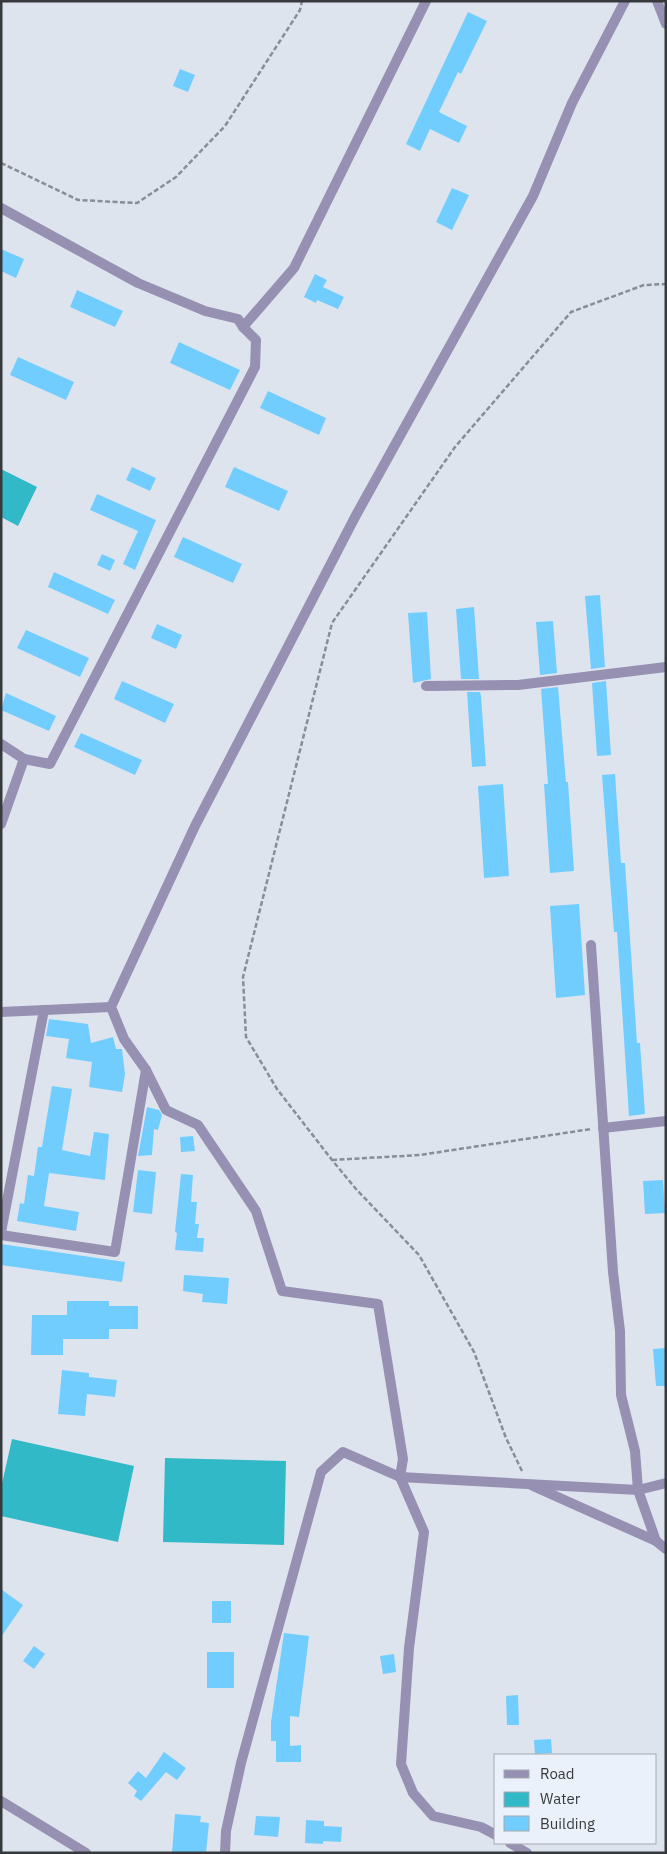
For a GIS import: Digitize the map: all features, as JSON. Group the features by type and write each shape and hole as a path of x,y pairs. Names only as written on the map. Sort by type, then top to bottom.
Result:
{"street":[{"path":"243,327 294,268 383,83 426,1"},
{"path":"494,1834 481,1827 433,1816 413,1793 401,1764 409,1648 424,1532 400,1477 403,1459 378,1304 282,1292 256,1210 198,1125 166,1110 146,1070 124,1039 111,1007 200,817 354,516 533,196 572,103 625,1"},
{"path":"657,1 666,24"},
{"path":"1,208 138,283 205,311 238,318 243,327 256,340 256,367 50,764 24,759 1,744"},
{"path":"426,686 518,685 666,667"},
{"path":"1,824 24,759"},
{"path":"591,945 613,1272 620,1331 621,1395 635,1451 638,1490 656,1541"},
{"path":"1,1012 111,1007"},
{"path":"44,1010 1,1234 115,1252 146,1070"},
{"path":"603,1128 666,1121"},
{"path":"225,1853 226,1831 241,1763 321,1472 343,1452 400,1477 638,1490 666,1483"},
{"path":"528,1483 656,1541 666,1549"},
{"path":"1,1800 86,1853"},
{"path":"512,1844 527,1853"}],"path":[{"path":"1,162 78,200 137,203 176,177 225,126 300,10 302,1"},
{"path":"528,1483 506,1438 474,1352 419,1255 356,1189 332,1160 277,1089 246,1037 243,977 332,623 455,448 570,312 644,284 666,284"},
{"path":"332,1160 420,1155 603,1128"}],"water":[{"path":"1,469 37,487 18,526 1,517"},
{"path":"12,1439 134,1466 118,1542 1,1516 1,1488"},
{"path":"165,1458 286,1461 284,1545 163,1542"}],"building":[{"path":"468,12 487,21 461,74 458,72 439,112 467,126 459,143 430,129 420,151 406,144"},
{"path":"180,69 195,75 188,92 173,86"},
{"path":"452,188 469,195 452,230 436,222"},
{"path":"1,249 24,259 16,278 1,271"},
{"path":"315,274 327,280 323,287 344,297 338,309 317,300 316,303 304,297"},
{"path":"77,290 123,311 115,327 70,307"},
{"path":"179,342 240,370 230,390 170,363"},
{"path":"18,357 74,382 66,400 10,375"},
{"path":"268,391 326,418 319,435 260,408"},
{"path":"132,467 156,478 150,491 126,480"},
{"path":"234,467 288,491 279,511 225,487"},
{"path":"97,494 156,520 135,570 123,564 138,531 90,510"},
{"path":"183,537 242,564 233,583 174,557"},
{"path":"102,554 115,560 110,571 97,565"},
{"path":"54,572 115,600 108,614 48,587"},
{"path":"600,595 605,667 591,669 585,596"},
{"path":"474,607 479,679 461,679 456,609"},
{"path":"427,612 431,679 413,683 408,613"},
{"path":"553,621 557,673 540,675 536,622"},
{"path":"157,624 182,635 176,649 151,638"},
{"path":"26,630 89,658 80,677 17,648"},
{"path":"122,681 174,704 165,723 114,699"},
{"path":"606,681 611,755 597,756 592,683"},
{"path":"558,687 566,782 568,782 574,871 550,873 544,784 548,784 541,689"},
{"path":"467,692 480,692 486,766 472,767"},
{"path":"6,693 56,716 49,731 1,710"},
{"path":"81,733 142,760 135,775 74,747"},
{"path":"615,774 621,863 625,863 637,1043 640,1043 645,1114 629,1116 617,932 614,932 602,775"},
{"path":"503,784 509,876 484,878 478,786"},
{"path":"579,904 585,995 556,998 550,906"},
{"path":"49,1019 88,1024 91,1043 113,1037 116,1049 122,1049 125,1074 122,1092 89,1087 92,1062 66,1058 69,1039 46,1036"},
{"path":"52,1086 72,1089 62,1150 90,1156 94,1132 109,1134 105,1180 49,1173 44,1206 79,1212 76,1231 17,1221 20,1203 24,1204 28,1175 34,1176 38,1147 42,1147"},
{"path":"147,1107 159,1110 162,1115 158,1130 154,1129 152,1155 138,1156"},
{"path":"193,1136 195,1151 181,1152 180,1137"},
{"path":"138,1170 156,1172 152,1214 133,1212"},
{"path":"181,1174 193,1175 191,1202 197,1202 195,1224 199,1224 197,1238 204,1238 203,1252 175,1250"},
{"path":"663,1180 665,1213 645,1214 643,1181"},
{"path":"1,1244 125,1262 122,1282 1,1265"},
{"path":"184,1275 229,1278 227,1304 202,1302 203,1294 183,1291"},
{"path":"67,1301 109,1301 109,1306 138,1306 138,1329 109,1329 109,1339 63,1339 63,1355 31,1355 32,1315 67,1315"},
{"path":"666,1348 666,1386 656,1386 653,1349"},
{"path":"62,1370 89,1373 89,1377 117,1380 115,1397 87,1394 85,1416 58,1414"},
{"path":"1,1589 23,1605 1,1637"},
{"path":"212,1601 231,1601 231,1623 212,1623"},
{"path":"284,1633 309,1636 299,1717 290,1716 290,1746 301,1745 301,1762 276,1762 276,1741 271,1741 271,1722"},
{"path":"34,1646 45,1654 34,1669 23,1661"},
{"path":"207,1652 234,1652 234,1688 207,1688"},
{"path":"394,1654 396,1672 383,1674 380,1656"},
{"path":"518,1695 519,1725 507,1725 506,1696"},
{"path":"551,1739 552,1753 535,1754 534,1740"},
{"path":"164,1752 186,1768 177,1780 166,1772 141,1801 134,1796 137,1791 128,1783 138,1771 146,1778"},
{"path":"175,1814 201,1816 200,1822 209,1823 206,1853 172,1853"},
{"path":"256,1816 280,1817 278,1837 254,1835"},
{"path":"306,1820 324,1821 324,1826 342,1827 341,1842 305,1843"}]}
